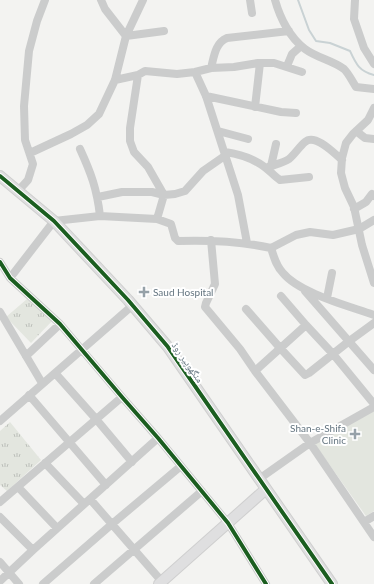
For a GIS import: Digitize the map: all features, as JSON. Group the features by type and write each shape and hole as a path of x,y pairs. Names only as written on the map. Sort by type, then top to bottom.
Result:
{"main road":[{"name":"منگھوپیر روڈ","path":"0,176 54,221 133,305 168,347 332,584"},
{"path":"162,583 266,489"}],"street":[{"path":"18,191 28,180 33,164 25,140 24,106 29,51 37,21 45,0"},
{"path":"101,0 113,21 126,36"},
{"path":"30,153 71,134 90,122 99,114 115,80 126,36 144,0"},
{"path":"250,0 252,12"},
{"path":"275,0 278,10 293,39 306,50 330,61 344,70 356,87 374,89"},
{"path":"355,0 354,19 364,48 374,64"},
{"path":"126,36 164,31"},
{"path":"211,68 217,49 222,40 226,38 289,31"},
{"path":"287,66 292,54 301,46"},
{"path":"115,80 138,75 145,71 176,74 195,72 211,68 234,67 260,63 274,63 302,72"},
{"path":"254,107 260,63"},
{"path":"195,72 206,96 238,195 246,243"},
{"path":"138,75 130,128 130,142 134,152 148,167 164,195 157,219"},
{"path":"206,96 254,107 296,113"},
{"path":"374,108 368,120 346,143 342,160 341,174 354,209 362,245 374,283"},
{"path":"218,131 248,139"},
{"path":"356,131 365,138 374,139"},
{"path":"268,167 287,160 293,156 304,143 312,140 320,142 342,160"},
{"path":"268,167 276,144"},
{"path":"80,149 93,177 98,197 100,216"},
{"path":"98,197 122,192 152,192 164,195 185,191 203,171 225,154 238,154 252,159 268,167 280,180 309,177"},
{"path":"354,209 366,202 372,194 374,196"},
{"path":"10,278 54,221 100,216 157,219 171,224 175,238 178,241 211,240 246,243 271,248 296,235 310,232 333,235 359,229 374,220"},
{"path":"211,240 215,284 205,308 240,350 254,371 310,442 374,537"},
{"path":"271,248 274,259 289,280 303,289 374,315"},
{"path":"0,262 10,278 60,324 83,349 202,491 228,523 266,584"},
{"path":"327,298 332,273"},
{"path":"303,289 374,370"},
{"path":"281,296 333,354 374,404"},
{"path":"1,416 29,395 133,305"},
{"path":"246,309 305,375 374,323"},
{"path":"0,313 42,383"},
{"path":"26,356 60,324"},
{"path":"254,371 281,349 306,325"},
{"path":"55,373 132,462"},
{"path":"29,395 106,485"},
{"path":"0,502 122,397"},
{"path":"259,479 310,442 374,407"},
{"path":"0,581 158,438"},
{"path":"45,463 112,524 162,583"},
{"path":"43,584 181,466"},
{"path":"18,487 57,528"},
{"path":"94,584 202,491"},
{"path":"364,522 374,516"},
{"path":"0,517 33,550"},
{"path":"0,562 18,584"}],"green space":[{"path":"27,299 53,320 31,343 6,317"},
{"path":"374,405 374,511 366,516 314,443"},
{"path":"10,422 41,460 7,491 0,485 0,431"}],"waterway":[{"path":"298,0 309,30 316,41 330,43 350,51 354,60 361,69 374,75"}],"cycle path":[{"path":"0,176 54,221 128,300 168,347 332,584"},
{"path":"0,262 10,278 60,324 158,438 228,523 266,584"}],"place":[{"name":"Saud Hospital","path":"144,292"},
{"name":"Shan-e-Shifa Clinic","path":"355,434"}]}
